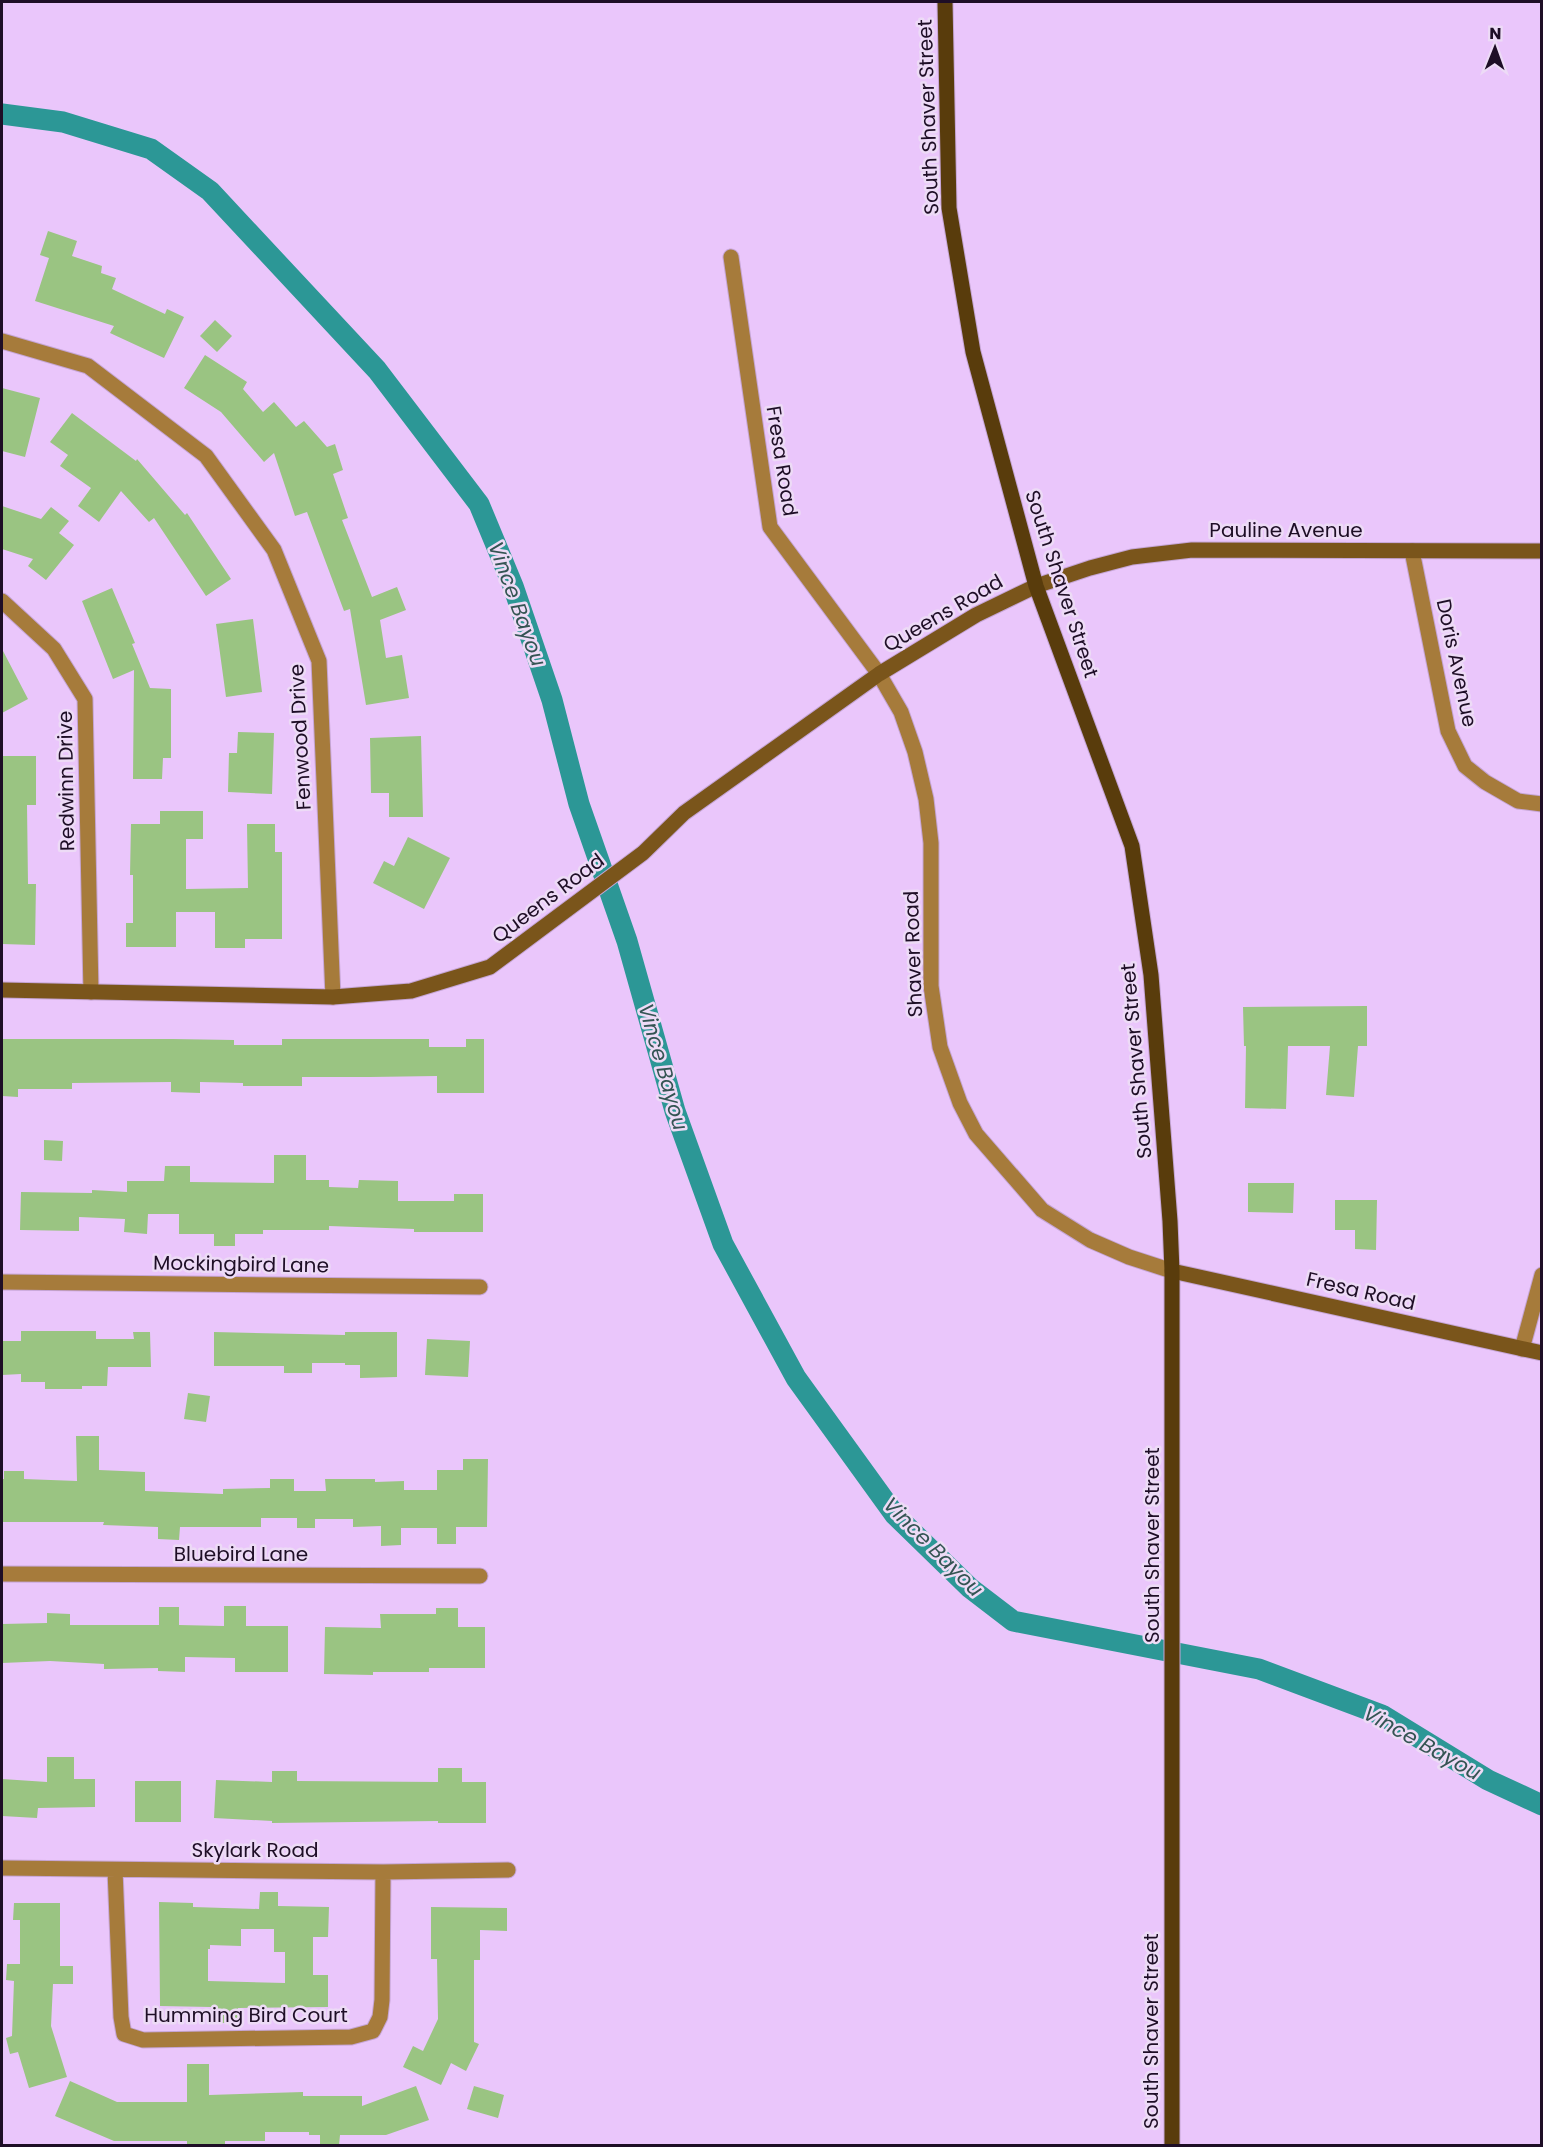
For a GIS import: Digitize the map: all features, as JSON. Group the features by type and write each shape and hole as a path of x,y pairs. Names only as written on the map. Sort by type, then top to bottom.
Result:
{"main road":[{"name":"South Shaver Street","path":"945,2 949,208 976,362 1036,586 1132,846 1152,975 1172,1271 1172,2145"}],"street":[{"name":"Fresa Road","path":"731,257 770,527 879,674"},
{"name":"Fenwood Drive","path":"2,341 88,366 206,456 274,550 319,661 333,997"},
{"name":"Pauline Avenue","path":"1036,586 1132,557 1192,550 1542,551"},
{"name":"Doris Avenue","path":"1412,551 1448,731 1461,757 1466,766 1485,782 1518,801 1542,804"},
{"name":"Queens Road","path":"2,990 333,997 411,991 490,967 642,853 684,813 879,674 976,615 1036,586"},
{"name":"Redwinn Drive","path":"2,602 54,649 85,699 91,992"},
{"name":"Shaver Road","path":"879,674 901,712 915,752 926,799 931,843 931,986 940,1047 960,1103 976,1134 1042,1210 1090,1240 1129,1257 1172,1271"},
{"name":"Fresa Road","path":"1172,1271 1542,1353"},
{"path":"1522,1349 1542,1275"},
{"name":"Mockingbird Lane","path":"2,1282 480,1287"},
{"name":"Bluebird Lane","path":"2,1574 480,1575"},
{"name":"Skylark Road","path":"2,1868 383,1872 508,1870"},
{"name":"Humming Bird Court","path":"116,1870 122,2025 124,2034 143,2040 351,2037 373,2031 380,2017 382,2000 383,1872"}],"building":[{"path":"48,231 77,241 72,256 102,266 101,273 116,278 112,289 165,314 167,309 184,317 164,358 110,333 114,326 35,301 49,258 40,255"},
{"path":"215,320 232,336 217,352 200,336"},
{"path":"205,355 247,382 243,389 263,412 274,402 296,427 304,421 327,447 335,444 343,470 333,474 348,518 342,520 372,597 397,587 406,610 380,620 386,658 402,655 409,698 366,705 350,609 344,611 307,512 295,516 274,453 264,462 221,412 184,388"},
{"path":"2,388 40,398 25,457 2,451"},
{"path":"72,413 136,461 137,459 185,515 187,513 231,579 206,596 154,518 149,522 121,491 99,522 78,506 91,488 60,466 68,455 50,442"},
{"path":"2,506 41,519 51,507 69,521 59,533 74,545 46,580 28,566 33,559 2,549"},
{"path":"112,588 135,643 132,644 150,688 171,689 171,758 163,758 162,779 133,779 134,670 113,679 82,601"},
{"path":"253,619 262,692 226,697 216,624"},
{"path":"2,649 28,699 2,713"},
{"path":"238,732 274,733 272,794 228,792 229,753 237,753"},
{"path":"421,736 423,817 389,817 389,793 371,793 370,738"},
{"path":"2,756 36,756 36,805 27,805 28,884 36,884 35,945 2,944"},
{"path":"160,811 203,811 203,839 186,839 186,889 248,888 247,824 275,824 275,852 282,852 282,939 245,939 245,948 215,948 215,912 176,912 176,947 126,947 126,923 133,923 133,875 130,875 131,824 160,824"},
{"path":"408,837 450,858 424,909 373,883 384,861 394,866"},
{"path":"1367,1006 1367,1046 1358,1046 1354,1097 1326,1095 1330,1046 1288,1046 1286,1109 1245,1108 1246,1046 1244,1046 1243,1007"},
{"path":"2,1039 234,1040 234,1045 282,1045 282,1039 429,1039 429,1047 466,1047 466,1039 484,1039 484,1093 437,1093 437,1076 302,1077 302,1086 243,1086 243,1083 200,1082 200,1093 171,1092 171,1082 72,1083 72,1089 18,1089 18,1097 2,1096"},
{"path":"44,1140 63,1141 62,1161 44,1160"},
{"path":"274,1155 306,1155 306,1180 329,1180 329,1187 358,1188 359,1180 398,1181 398,1201 454,1201 454,1194 483,1194 483,1232 414,1232 414,1229 329,1226 329,1230 263,1230 263,1234 235,1234 235,1246 214,1246 214,1234 179,1234 179,1214 148,1214 147,1234 124,1232 125,1219 79,1217 79,1231 20,1230 21,1192 92,1193 92,1190 127,1192 127,1181 164,1181 165,1166 190,1166 190,1182 274,1183"},
{"path":"1248,1183 1294,1183 1293,1213 1248,1212"},
{"path":"1335,1200 1377,1200 1376,1250 1355,1249 1355,1230 1335,1230"},
{"path":"21,1331 96,1331 96,1339 134,1339 133,1332 150,1332 151,1367 108,1367 107,1386 45,1389 45,1382 21,1382 21,1374 2,1375 2,1341 21,1341"},
{"path":"214,1332 345,1335 345,1332 397,1332 397,1377 360,1378 360,1365 345,1365 345,1363 312,1363 312,1373 284,1373 284,1366 214,1366"},
{"path":"427,1339 470,1341 468,1377 425,1375"},
{"path":"188,1393 210,1396 206,1422 184,1419"},
{"path":"76,1436 99,1436 99,1470 145,1472 145,1491 223,1494 223,1489 270,1488 270,1479 294,1479 294,1491 326,1491 325,1479 404,1481 404,1490 437,1490 437,1470 463,1470 463,1459 488,1459 487,1527 456,1527 456,1544 437,1544 437,1528 401,1528 401,1545 381,1546 381,1526 353,1527 353,1519 315,1519 315,1528 297,1528 297,1518 261,1518 261,1527 180,1527 179,1540 158,1539 158,1527 103,1525 104,1522 2,1522 4,1471 24,1471 24,1479 77,1481"},
{"path":"224,1606 246,1606 246,1626 288,1626 288,1672 235,1672 235,1658 185,1657 185,1672 158,1671 158,1668 104,1669 104,1664 50,1661 2,1663 2,1624 47,1623 47,1613 70,1614 70,1625 159,1625 159,1607 179,1607 179,1625 224,1626"},
{"path":"436,1608 458,1608 458,1627 485,1627 485,1668 429,1668 429,1672 373,1672 373,1675 324,1674 325,1627 381,1628 380,1614 436,1614"},
{"path":"47,1757 74,1757 74,1779 95,1779 95,1807 38,1808 37,1818 2,1816 2,1779 47,1782"},
{"path":"438,1768 462,1768 462,1782 486,1782 486,1823 438,1823 438,1821 272,1823 272,1821 214,1818 216,1780 272,1782 272,1771 297,1771 297,1781 438,1782"},
{"path":"135,1781 181,1781 181,1822 135,1822"},
{"path":"260,1892 278,1892 278,1906 329,1907 328,1937 313,1937 313,1975 328,1975 328,2007 238,2008 238,2023 211,2023 211,2007 160,2006 159,1902 193,1903 193,1907 259,1909","holes":["241,1929 274,1929 274,1952 285,1952 285,1983 208,1981 210,1945 241,1946"]},
{"path":"14,1903 60,1903 60,1966 73,1966 73,1984 53,1984 51,2026 67,2077 29,2088 18,2052 10,2054 6,2038 12,2036 14,1981 6,1980 7,1964 20,1964 20,1920 13,1920"},
{"path":"431,1907 507,1908 507,1931 480,1930 480,1960 474,1960 474,2042 479,2044 466,2071 451,2063 441,2085 403,2067 413,2046 423,2051 438,2019 437,1959 431,1959"},
{"path":"187,2064 209,2064 209,2095 303,2092 303,2096 362,2096 362,2106 416,2086 429,2120 386,2135 340,2135 339,2145 320,2145 320,2135 309,2135 309,2132 265,2132 265,2141 225,2141 225,2145 187,2145 187,2141 114,2141 55,2116 70,2081 117,2102 187,2102"},
{"path":"474,2086 504,2095 498,2118 467,2109"}],"waterway":[{"name":"Vince Bayou","path":"2,114 63,122 151,149 210,191 377,370 479,504 513,586 552,700 579,804 627,941 675,1111 723,1244 796,1378 895,1515 970,1588 1013,1621 1259,1669 1382,1715 1488,1780 1542,1805"}]}
